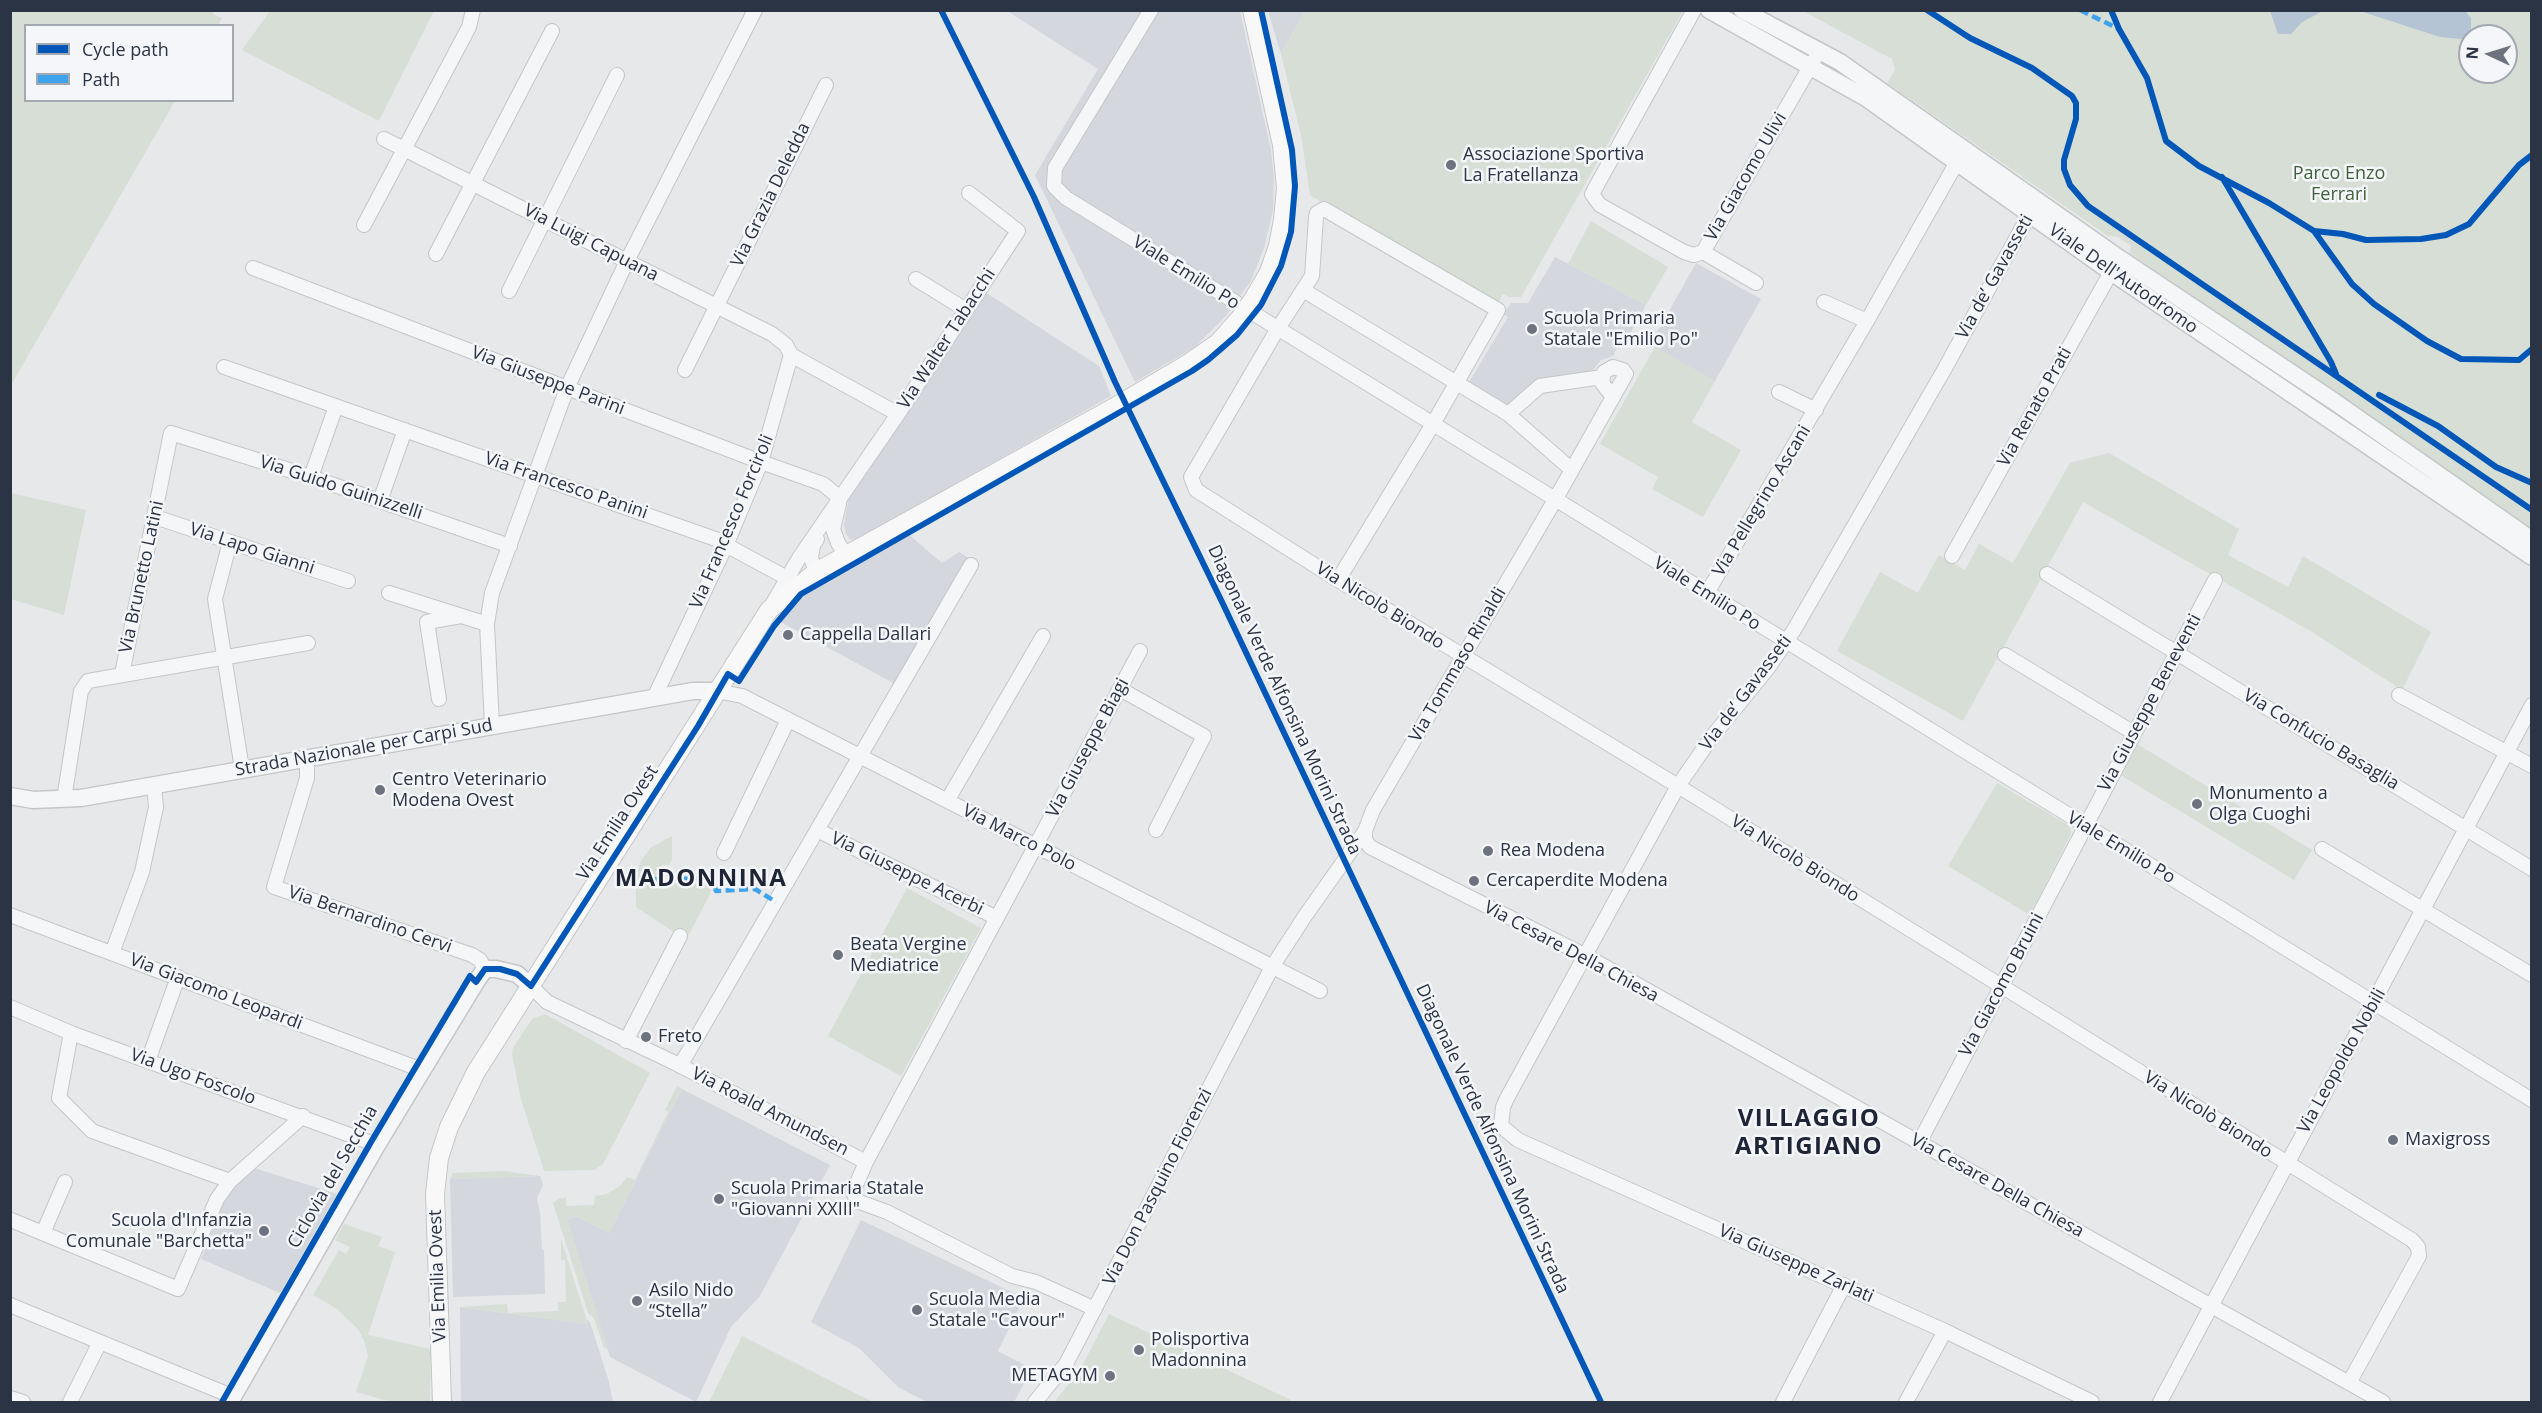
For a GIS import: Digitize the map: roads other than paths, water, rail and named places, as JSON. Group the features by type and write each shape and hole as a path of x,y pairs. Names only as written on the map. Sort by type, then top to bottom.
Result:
{"main road":[{"name":"Via Emilia Ovest","path":"442,1402 435,1194 439,1158 449,1127 476,1072 698,726 717,691 769,610 816,572 1140,393 1208,351 1240,318 1269,272 1278,246 1286,188 1282,145 1252,10"}],"street":[{"path":"364,225 469,27 473,10"},
{"path":"492,725 487,624 492,593 567,388 627,261 754,10"},
{"name":"Viale Emilio Po","path":"1150,10 1060,159 1053,175 1054,186 1066,198 1277,330 2532,1100"},
{"path":"1694,10 1592,194 1600,205 1684,252 1694,255 1703,252"},
{"name":"Viale Dell'Autodromo","path":"1709,10 1810,67 1870,91 2532,557"},
{"name":"Viale Dell'Autodromo","path":"1742,10 1820,50 1957,162 2034,207"},
{"path":"436,254 552,31"},
{"name":"Via Giacomo Ulivi","path":"1756,283 1703,252 1820,50"},
{"path":"509,291 617,75"},
{"name":"Via Grazia Deledda","path":"685,370 826,85"},
{"name":"Via Luigi Capuana","path":"384,140 772,334 786,345 791,355"},
{"name":"Via Pellegrino Ascani","path":"1707,593 1816,410 1957,162"},
{"name":"Via Walter Tabacchi","path":"769,610 787,578 1018,231 969,193"},
{"name":"Via de’ Gavasseti","path":"1501,1126 1503,1107 1507,1098 1678,786 1711,738 1768,668 1786,642 1944,370 2034,207"},
{"path":"1277,330 1312,276 1317,213 1324,209 1498,310 1433,424 1338,580"},
{"name":"Viale Dell'Autodromo","path":"2115,265 2336,402 2532,540"},
{"name":"Via Renato Prati","path":"1952,556 2115,265"},
{"name":"Via Giuseppe Parini","path":"253,268 823,484 840,498"},
{"path":"916,279 966,310"},
{"path":"1303,290 1508,414 1572,470"},
{"path":"1824,302 1867,321"},
{"name":"Via Nicolò Biondo","path":"1277,330 1191,477 1192,484 1200,494 1678,786 2412,1240 2418,1247 2419,1256 2349,1383"},
{"path":"791,355 898,414"},
{"name":"Via Francesco Forciroli","path":"654,698 727,544 760,462 791,355"},
{"name":"Via Francesco Panini","path":"224,367 727,544 787,578"},
{"path":"1613,367 1623,370 1626,374 1615,393 1604,388 1602,377 1604,372 1613,367"},
{"path":"1508,414 1540,386 1602,377"},
{"name":"Via Pellegrino Ascani","path":"1779,392 1816,410"},
{"name":"Via Tommaso Rinaldi","path":"1272,967 1365,831 1373,810 1464,657 1615,393"},
{"path":"311,477 336,406"},
{"path":"381,501 405,430"},
{"name":"Via Guido Guinizzelli","path":"171,433 311,477 510,546"},
{"name":"Via Brunetto Latini","path":"64,799 81,692 88,681 122,674 171,433"},
{"name":"Via Walter Tabacchi","path":"840,498 833,529 846,555"},
{"name":"Via Walter Tabacchi","path":"816,572 812,558 813,545 840,498"},
{"name":"Via Lapo Gianni","path":"155,517 348,581"},
{"path":"230,542 215,599 242,769"},
{"path":"680,1066 971,565"},
{"name":"Via Confucio Basaglia","path":"2047,574 2466,828"},
{"name":"Via Giuseppe Beneventi","path":"2085,826 2215,580"},
{"path":"389,593 487,624"},
{"path":"439,699 427,622 461,616"},
{"path":"947,801 1043,636"},
{"path":"122,674 308,643"},
{"name":"Via Giuseppe Biagi","path":"866,1162 1140,651"},
{"path":"2005,655 2134,733"},
{"name":"Strada Nazionale per Carpi Sud","path":"10,796 33,800 81,798 704,689 717,691"},
{"path":"1120,689 1204,736 1156,830"},
{"name":"Via Marco Polo","path":"717,691 742,696 1320,991"},
{"path":"2399,695 2532,765"},
{"name":"Via Leopoldo Nobili","path":"2160,1402 2286,1163 2375,1003 2532,705"},
{"path":"724,853 788,720"},
{"name":"Via Bernardino Cervi","path":"307,758 307,778 274,887 472,955 480,960 485,969"},
{"path":"112,953 142,872 156,807 154,785"},
{"name":"Via Giacomo Bruini","path":"1919,1143 2085,826"},
{"path":"2466,828 2532,869"},
{"name":"Via Giuseppe Acerbi","path":"818,830 997,918"},
{"name":"Via Cesare Della Chiesa","path":"1365,831 1365,840 1380,855 1586,956 2383,1402"},
{"path":"2322,849 2532,975"},
{"name":"Via Giacomo Leopardi","path":"10,915 422,1070"},
{"path":"626,1041 680,936"},
{"name":"Via Don Pasquino Fiorenzi","path":"1035,1402 1066,1364 1272,967"},
{"path":"10,1305 232,1400 377,1146 485,969 509,971 517,974 531,986"},
{"path":"148,1061 178,977"},
{"name":"Via Roald Amundsen","path":"531,986 548,1002 680,1066 866,1162 854,1188 853,1196 857,1201 887,1212 1012,1276 1036,1282 1095,1309"},
{"name":"Via Ugo Foscolo","path":"10,1007 71,1033 303,1116 377,1146"},
{"path":"71,1033 59,1098 92,1131 230,1181"},
{"path":"11,1220 178,1289 216,1199 230,1181 303,1116"},
{"name":"Via Giuseppe Zarlati","path":"1501,1126 1518,1140 1945,1331 2092,1402"},
{"path":"43,1233 65,1182"},
{"path":"1783,1402 1844,1285"},
{"path":"1906,1402 1945,1331"},
{"path":"70,1402 100,1342"},
{"path":"10,1398 23,1402"}],"water":[{"path":"2270,11 2465,11 2471,18 2471,24 2458,24 2458,39 2440,37 2363,12 2321,12 2302,22 2291,34 2278,34"}],"place":[{"name":"Associazione Sportiva La Fratellanza","path":"1451,165"},
{"name":"Scuola Primaria Statale \"Emilio Po\"","path":"1532,329"},
{"name":"Cappella Dallari","path":"788,635"},
{"name":"Centro Veterinario Modena Ovest","path":"380,790"},
{"name":"Monumento a Olga Cuoghi","path":"2197,804"},
{"name":"Rea Modena","path":"1488,851"},
{"name":"Cercaperdite Modena","path":"1474,881"},
{"name":"Beata Vergine Mediatrice","path":"838,955"},
{"name":"Freto","path":"646,1037"},
{"name":"Maxigross","path":"2393,1140"},
{"name":"Scuola Primaria Statale \"Giovanni XXIII\"","path":"719,1199"},
{"name":"Scuola d'Infanzia Comunale \"Barchetta\"","path":"264,1231"},
{"name":"Asilo Nido “Stella”","path":"637,1301"},
{"name":"Scuola Media Statale \"Cavour\"","path":"917,1310"},
{"name":"Polisportiva Madonnina","path":"1139,1350"},
{"name":"METAGYM","path":"1110,1376"}],"district":[{"name":"MADONNINA","path":"701,879"},
{"name":"VILLAGGIO ARTIGIANO","path":"1809,1133"}],"park label":[{"name":"Parco Enzo Ferrari","path":"2339,184"}]}
